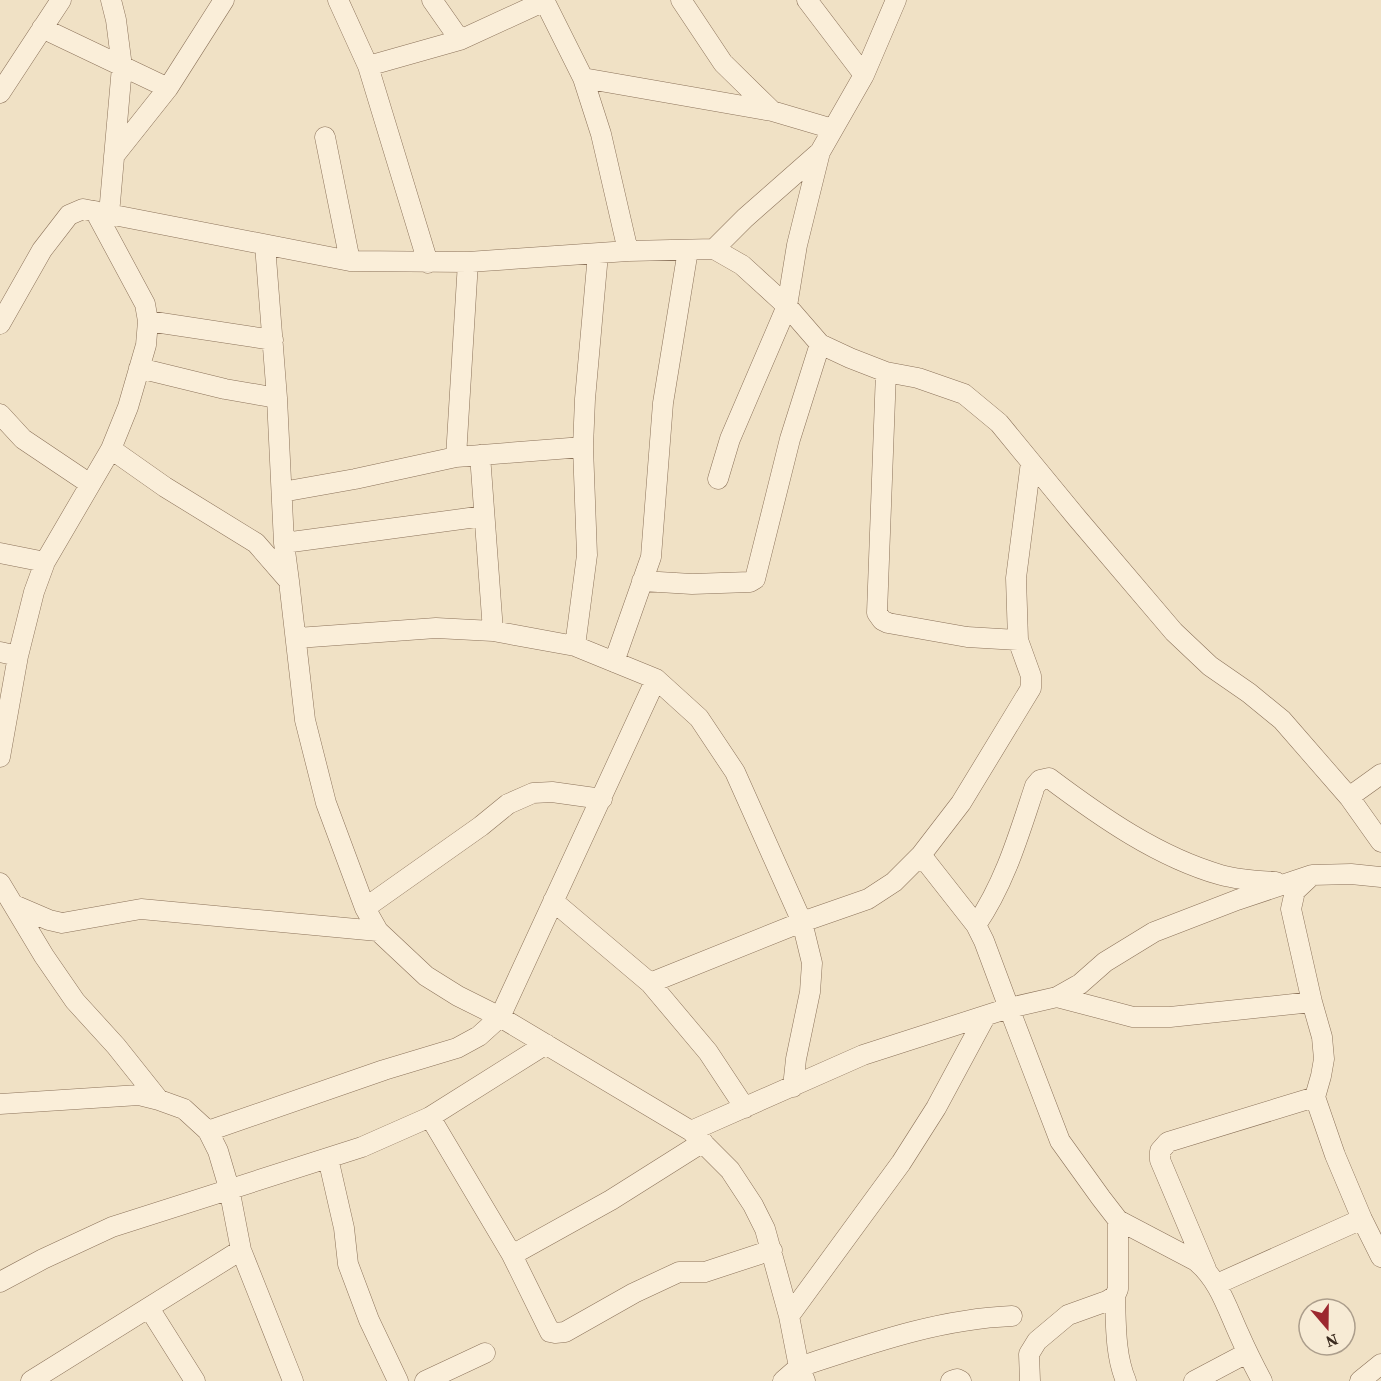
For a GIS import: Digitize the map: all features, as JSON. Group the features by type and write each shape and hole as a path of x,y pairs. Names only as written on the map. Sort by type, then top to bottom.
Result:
{"street":[{"path":"0,757 9,654 45,562 111,448 128,407 146,345 148,321 145,304 102,212 114,156 122,68 111,0"},
{"path":"114,156 168,88 224,0"},
{"path":"338,0 368,66 428,263"},
{"path":"432,0 460,40"},
{"path":"681,0 723,63 772,111"},
{"path":"807,0 864,75"},
{"path":"718,479 730,439 787,306 796,245 820,152 864,75 896,0"},
{"path":"368,66 460,40 544,1 583,78 601,135 628,251"},
{"path":"0,93 42,28 55,2"},
{"path":"42,28 168,88"},
{"path":"583,78 772,111 833,129"},
{"path":"325,137 350,261"},
{"path":"714,249 744,218 820,152"},
{"path":"0,324 42,250 69,215 83,209 350,261 468,262 628,251 714,249 742,265 787,306 820,344 886,372 918,378 964,394 999,423 1174,632 1210,666 1249,693 1282,720 1349,797 1381,842"},
{"path":"265,244 285,543 305,720 326,803 365,908 378,931 426,976 546,1044 697,1136 730,1170 753,1205 765,1229 802,1374"},
{"path":"614,662 651,557 663,403 688,250"},
{"path":"575,646 587,555 585,399 598,254"},
{"path":"456,457 468,262"},
{"path":"148,321 273,340"},
{"path":"642,581 692,584 750,582 755,579 790,439 820,344"},
{"path":"140,368 225,389 277,398"},
{"path":"886,372 877,613 882,620 888,623 967,637 1018,640"},
{"path":"0,414 22,439 90,484"},
{"path":"282,492 456,457 584,447"},
{"path":"111,448 165,488 256,543 289,581"},
{"path":"480,455 493,631"},
{"path":"650,983 802,922 868,899 894,882 921,855 961,803 1031,688 1031,676 1018,640 1016,578 1031,462"},
{"path":"285,543 484,516"},
{"path":"0,553 45,562"},
{"path":"297,638 436,628 493,631 575,646 656,679 699,718 735,772 802,922 812,963 810,992 796,1059 793,1087"},
{"path":"208,1131 384,1070 457,1048 479,1036 500,1017 656,679"},
{"path":"1349,797 1381,774"},
{"path":"976,925 987,910 1008,867 1035,786 1040,780 1049,778 1090,809 1141,840 1188,863 1222,875 1250,881 1286,883"},
{"path":"365,908 481,826 508,804 533,793 552,792 602,799"},
{"path":"921,855 976,925 984,941 1060,1141 1118,1220 1196,1262 1211,1277"},
{"path":"512,1255 611,1200 697,1136 745,1108 863,1055 1009,1008 1057,997 1080,984 1105,962 1154,932 1286,883 1312,875 1351,874 1381,877"},
{"path":"1312,875 1295,891 1292,909 1322,1037 1324,1059 1322,1076 1315,1097 1335,1155 1381,1257"},
{"path":"4,893 49,920 62,923 141,909 378,931"},
{"path":"4,893 75,1001 116,1046 159,1100"},
{"path":"553,901 650,983 708,1052 745,1108"},
{"path":"1057,997 1132,1017 1170,1017 1312,1002"},
{"path":"789,1316 901,1163 936,1108 985,1017"},
{"path":"0,1282 112,1227 362,1147 430,1117 546,1044"},
{"path":"0,1104 138,1095 184,1109 208,1131 218,1151 241,1250 293,1381"},
{"path":"1262,1381 1211,1277 1160,1160 1160,1151 1168,1142 1315,1097"},
{"path":"430,1117 512,1255 550,1332 565,1332 634,1293 680,1272 705,1272 772,1250"},
{"path":"328,1158 344,1228 348,1264 369,1320 398,1381"},
{"path":"1211,1277 1362,1219"},
{"path":"1030,1381 1029,1354 1037,1341 1068,1315 1107,1302 1118,1289 1118,1220"},
{"path":"31,1381 241,1250"},
{"path":"1114,1296 1118,1350 1121,1369 1126,1381"},
{"path":"149,1308 195,1381"},
{"path":"783,1381 920,1329 982,1317 1012,1316"},
{"path":"425,1381 485,1353"},
{"path":"1194,1381 1247,1353"},
{"path":"1360,1381 1381,1364"},
{"path":"951,1381 957,1379 961,1381"}]}
